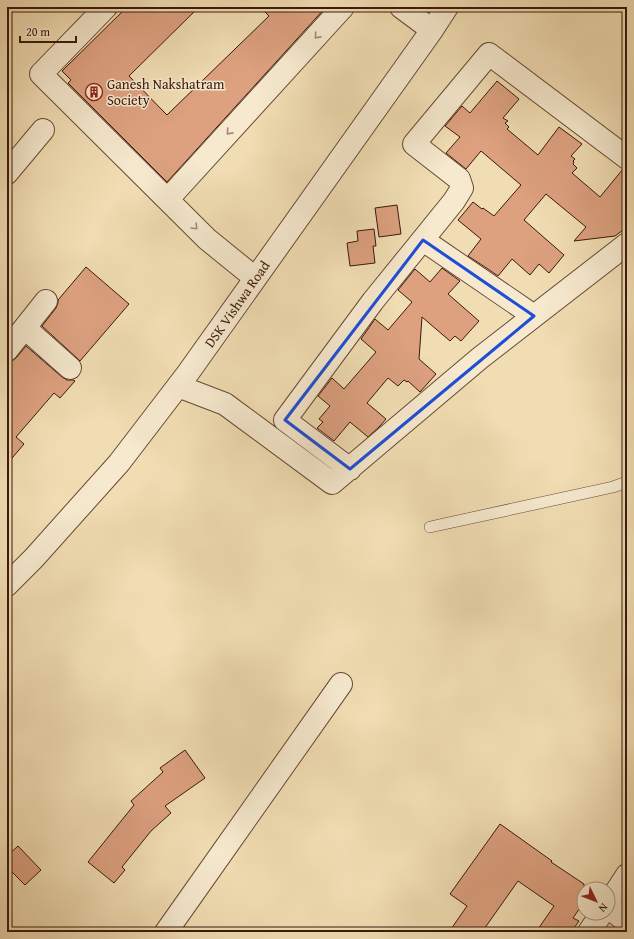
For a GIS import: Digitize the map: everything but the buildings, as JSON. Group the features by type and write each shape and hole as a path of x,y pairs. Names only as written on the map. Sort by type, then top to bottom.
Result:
{"street":[{"path":"106,7 41,74 207,239 255,278"},
{"path":"168,199 343,7"},
{"path":"401,7 432,30"},
{"name":"DSK Vishwa Road","path":"7,585 34,558 119,463 178,386 447,7"},
{"path":"350,469 284,420 373,301 454,201 462,188 459,179 414,144 489,54 627,158"},
{"path":"7,173 43,130"},
{"path":"423,240 534,316"},
{"path":"178,386 225,404 332,483 480,358 627,244"},
{"path":"7,350 46,301"},
{"path":"25,328 70,368"},
{"path":"166,932 341,684"},
{"path":"616,892 627,875"},
{"path":"616,913 627,922"},
{"path":"589,932 597,921"}],"lane":[{"path":"430,526 606,488 627,482"}],"highlighted area":[{"path":"423,240 534,316 350,469 285,420"}],"place":[{"name":"Ganesh Nakshatram Society","path":"94,92"}]}
